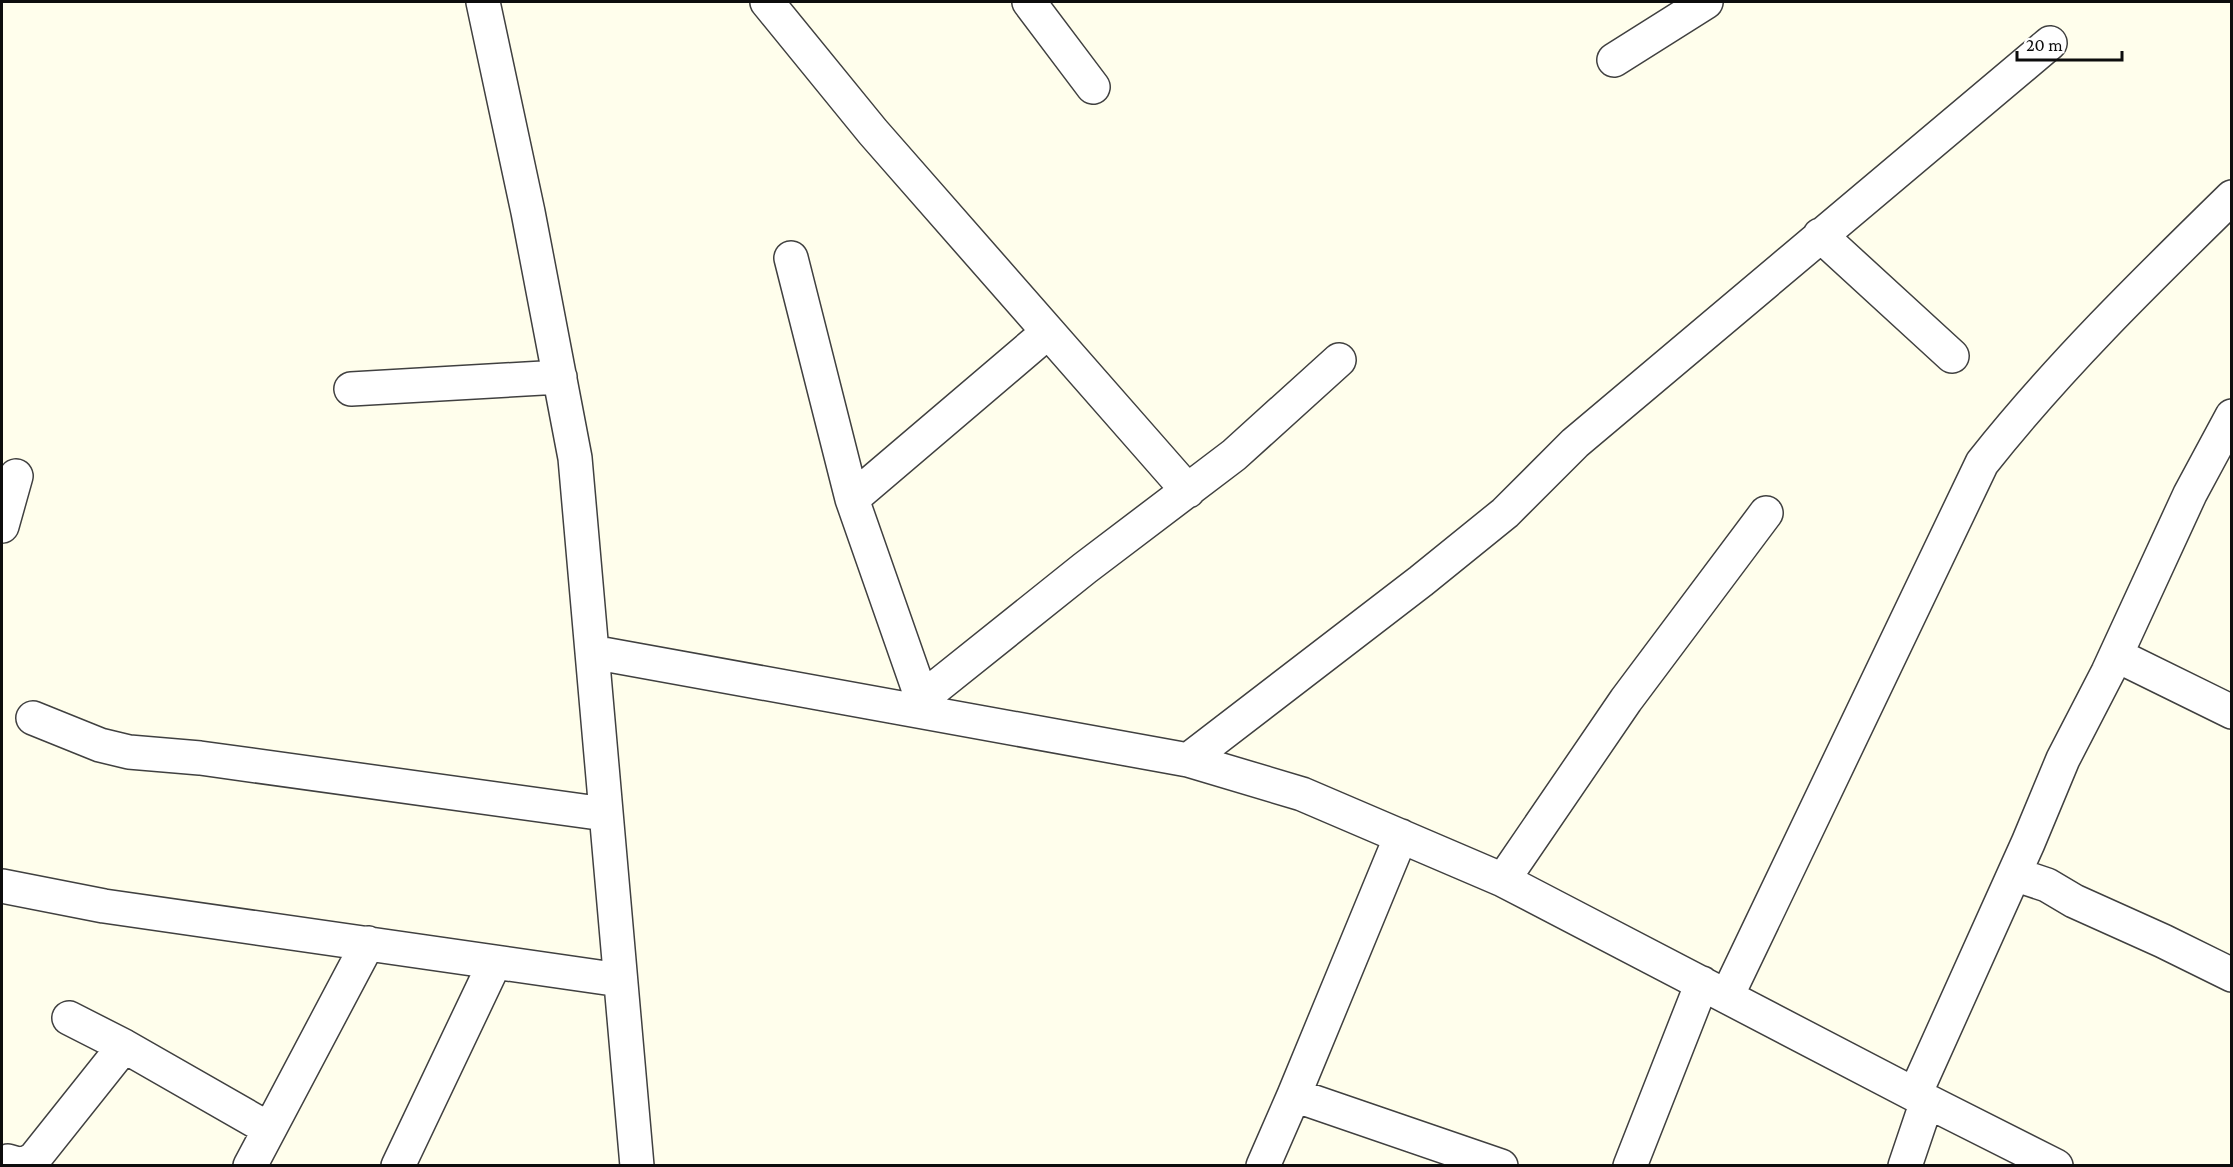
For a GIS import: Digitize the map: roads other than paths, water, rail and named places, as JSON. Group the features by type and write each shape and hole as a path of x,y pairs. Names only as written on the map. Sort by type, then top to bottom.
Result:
{"street":[{"path":"483,2 528,212 575,458 637,1166"},
{"path":"767,2 873,132 1188,491"},
{"path":"1029,2 1093,87"},
{"path":"1614,60 1706,2"},
{"path":"1188,760 1421,581 1505,513 1575,443 2050,43"},
{"path":"1630,1166 1714,989 1982,463 2035,399 2169,258 2232,197"},
{"path":"1820,236 1952,356"},
{"path":"791,258 852,499 916,704"},
{"path":"852,499 1048,332"},
{"path":"916,704 1085,568 1233,455 1339,360"},
{"path":"351,389 560,377"},
{"path":"1905,1166 1921,1097 2063,759 2116,655 2190,494 2232,416"},
{"path":"2,526 16,476"},
{"path":"1503,880 1626,699 1766,513"},
{"path":"592,652 916,704 1188,760 1302,794 1503,880 2056,1166"},
{"path":"2116,655 2232,712"},
{"path":"33,718 100,745 129,752 212,760 605,814"},
{"path":"1263,1166 1401,836"},
{"path":"2014,874 2046,885 2232,975"},
{"path":"2,886 104,906 620,980"},
{"path":"250,1166 369,943"},
{"path":"398,1166 495,962"},
{"path":"69,1018 124,1046 269,1129"},
{"path":"5,1166 8,1161 22,1165 34,1159 124,1046"},
{"path":"1294,1095 1501,1166"}]}
